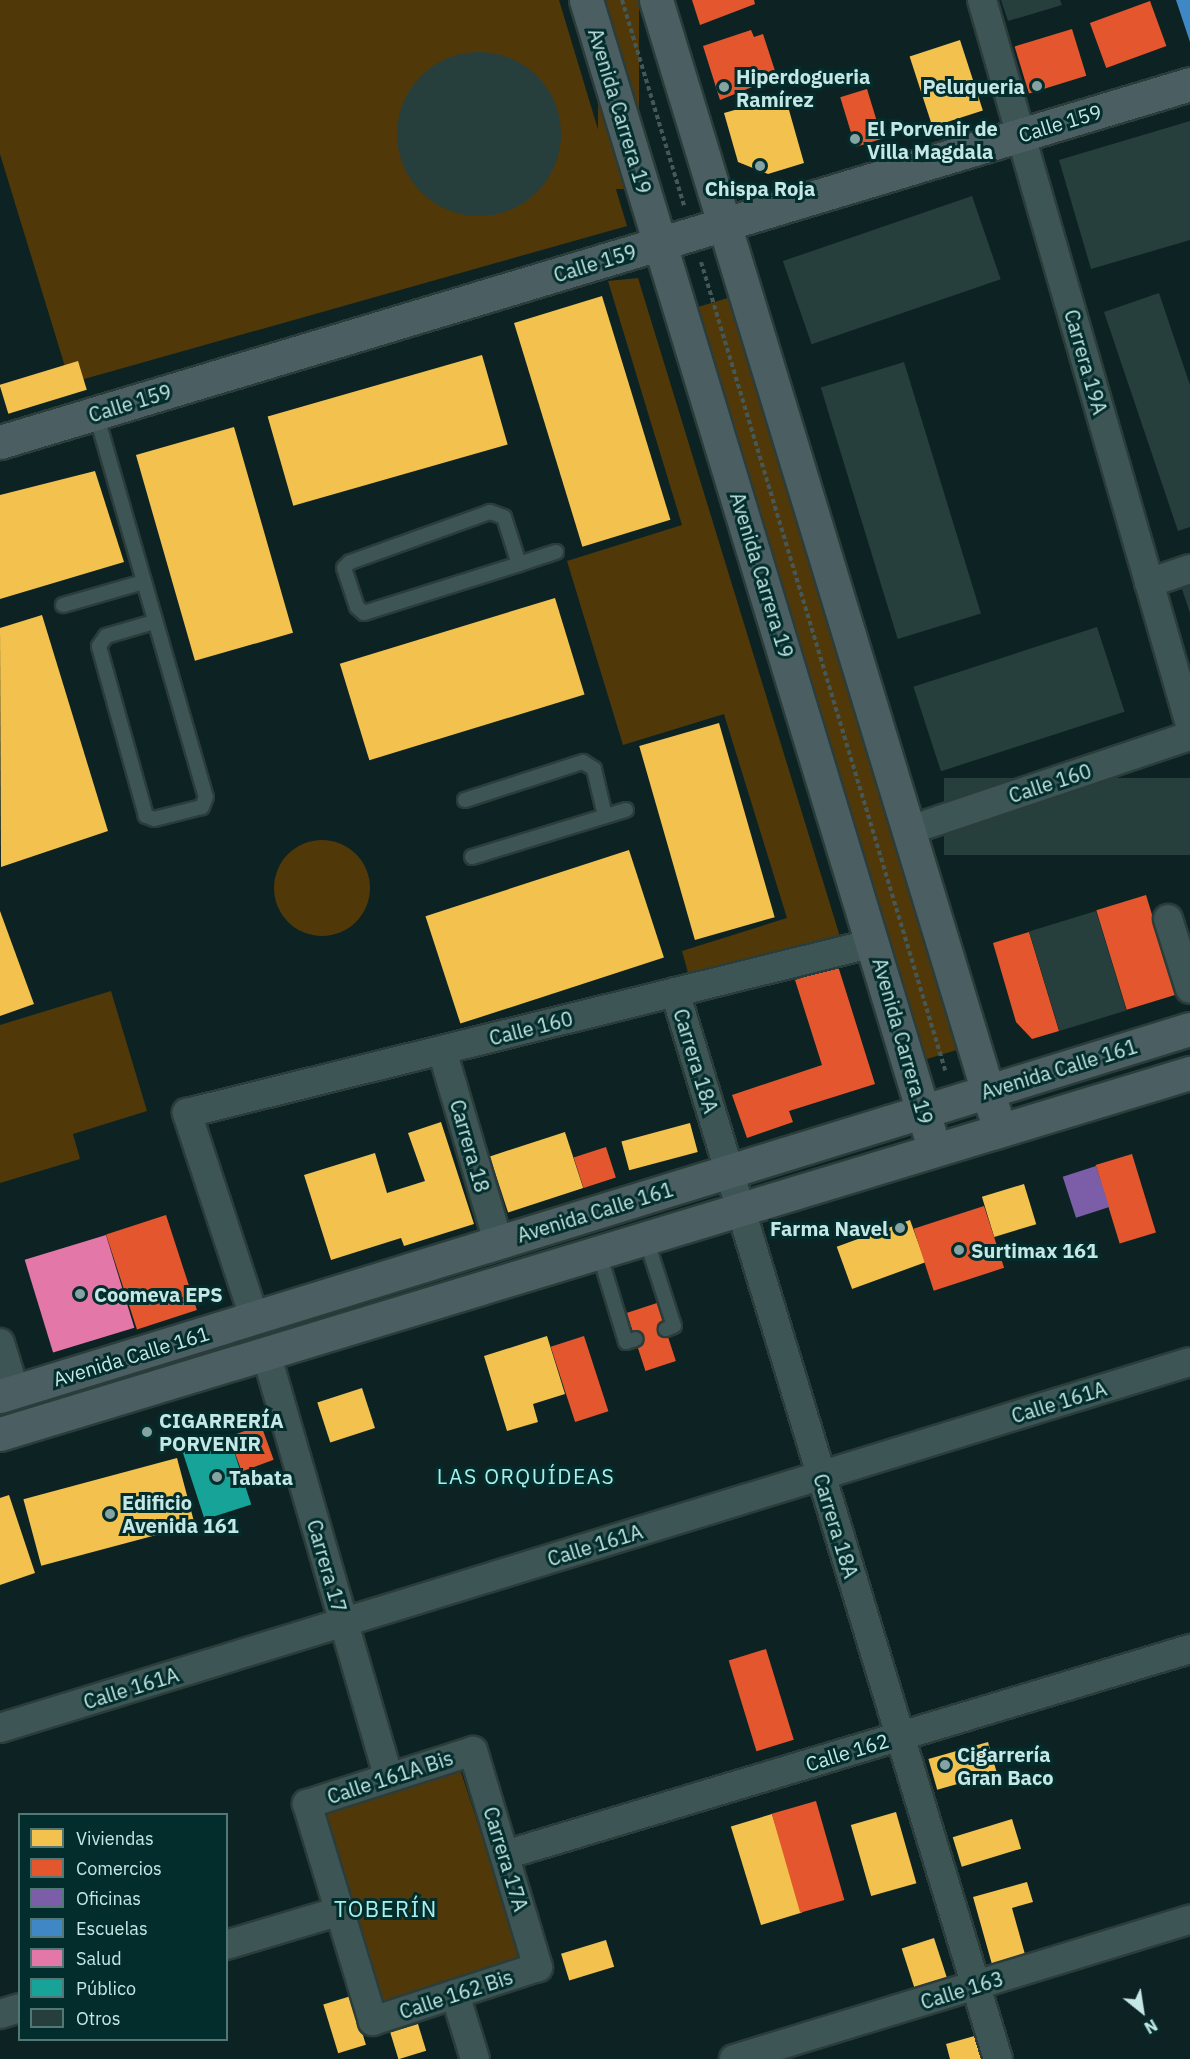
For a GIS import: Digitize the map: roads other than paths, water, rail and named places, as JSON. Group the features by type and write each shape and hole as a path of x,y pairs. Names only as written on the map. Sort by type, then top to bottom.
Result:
{"main road":[{"name":"Avenida Carrera 19","path":"586,0 874,943 935,1151"},
{"path":"656,0 910,830 999,1131"},
{"name":"Calle 159","path":"0,442 1190,84"},
{"name":"Avenida Calle 161","path":"7,1394 1190,1029"},
{"name":"Avenida Calle 161","path":"0,1434 1190,1073"}],"street":[{"name":"Carrera 19A","path":"982,0 1190,725"},
{"path":"1149,583 1190,569"},
{"name":"Calle 160","path":"910,830 1190,736"},
{"path":"1168,919 1190,989"},
{"name":"Calle 160","path":"254,1317 187,1113 874,943"},
{"name":"Carrera 18A","path":"675,992 998,2059"},
{"name":"Carrera 18","path":"442,1050 498,1242"},
{"path":"0,1343 7,1394"},
{"name":"Carrera 17","path":"266,1353 389,1778"},
{"name":"Calle 161A","path":"0,1728 1190,1362"},
{"name":"Calle 162","path":"505,1855 1190,1649"},
{"name":"Calle 161A Bis","path":"340,1911 307,1804 474,1751"},
{"name":"Carrera 17A","path":"474,1751 538,1967"},
{"path":"228,1944 340,1911"},
{"name":"Calle 162 Bis","path":"340,1911 374,2021 538,1967"},
{"name":"Calle 163","path":"734,2059 1190,1920"},
{"path":"455,1994 475,2059"},
{"path":"0,2014 18,2009"}],"lane":[{"path":"96,414 206,797 202,807 154,819 146,816 99,646 106,636 154,622"},
{"path":"519,564 504,517 490,512 350,562 344,568 357,607 364,613 519,564 556,552"},
{"path":"63,605 143,582"},
{"path":"465,800 583,762 594,769 605,816"},
{"path":"472,857 626,810"},
{"path":"646,1239 674,1326 666,1329"},
{"path":"599,1253 626,1342 636,1339"}],"place":[{"name":"Peluqueria","path":"1037,86"},
{"name":"Hiperdogueria Ramírez","path":"724,87"},
{"name":"El Porvenir de Villa Magdala","path":"855,139"},
{"name":"Chispa Roja","path":"760,166"},
{"name":"Farma Navel","path":"900,1228"},
{"name":"Surtimax 161","path":"959,1250"},
{"name":"Coomeva EPS","path":"80,1294"},
{"name":"CIGARRERÍA PORVENIR","path":"147,1432"},
{"name":"Tabata","path":"217,1477"},
{"name":"Edificio Avenida 161","path":"110,1514"},
{"name":"Cigarrería Gran Baco","path":"945,1765"}],"district":[{"name":"LAS ORQUÍDEAS","path":"526,1476"},
{"name":"TOBERÍN","path":"386,1909"}]}
